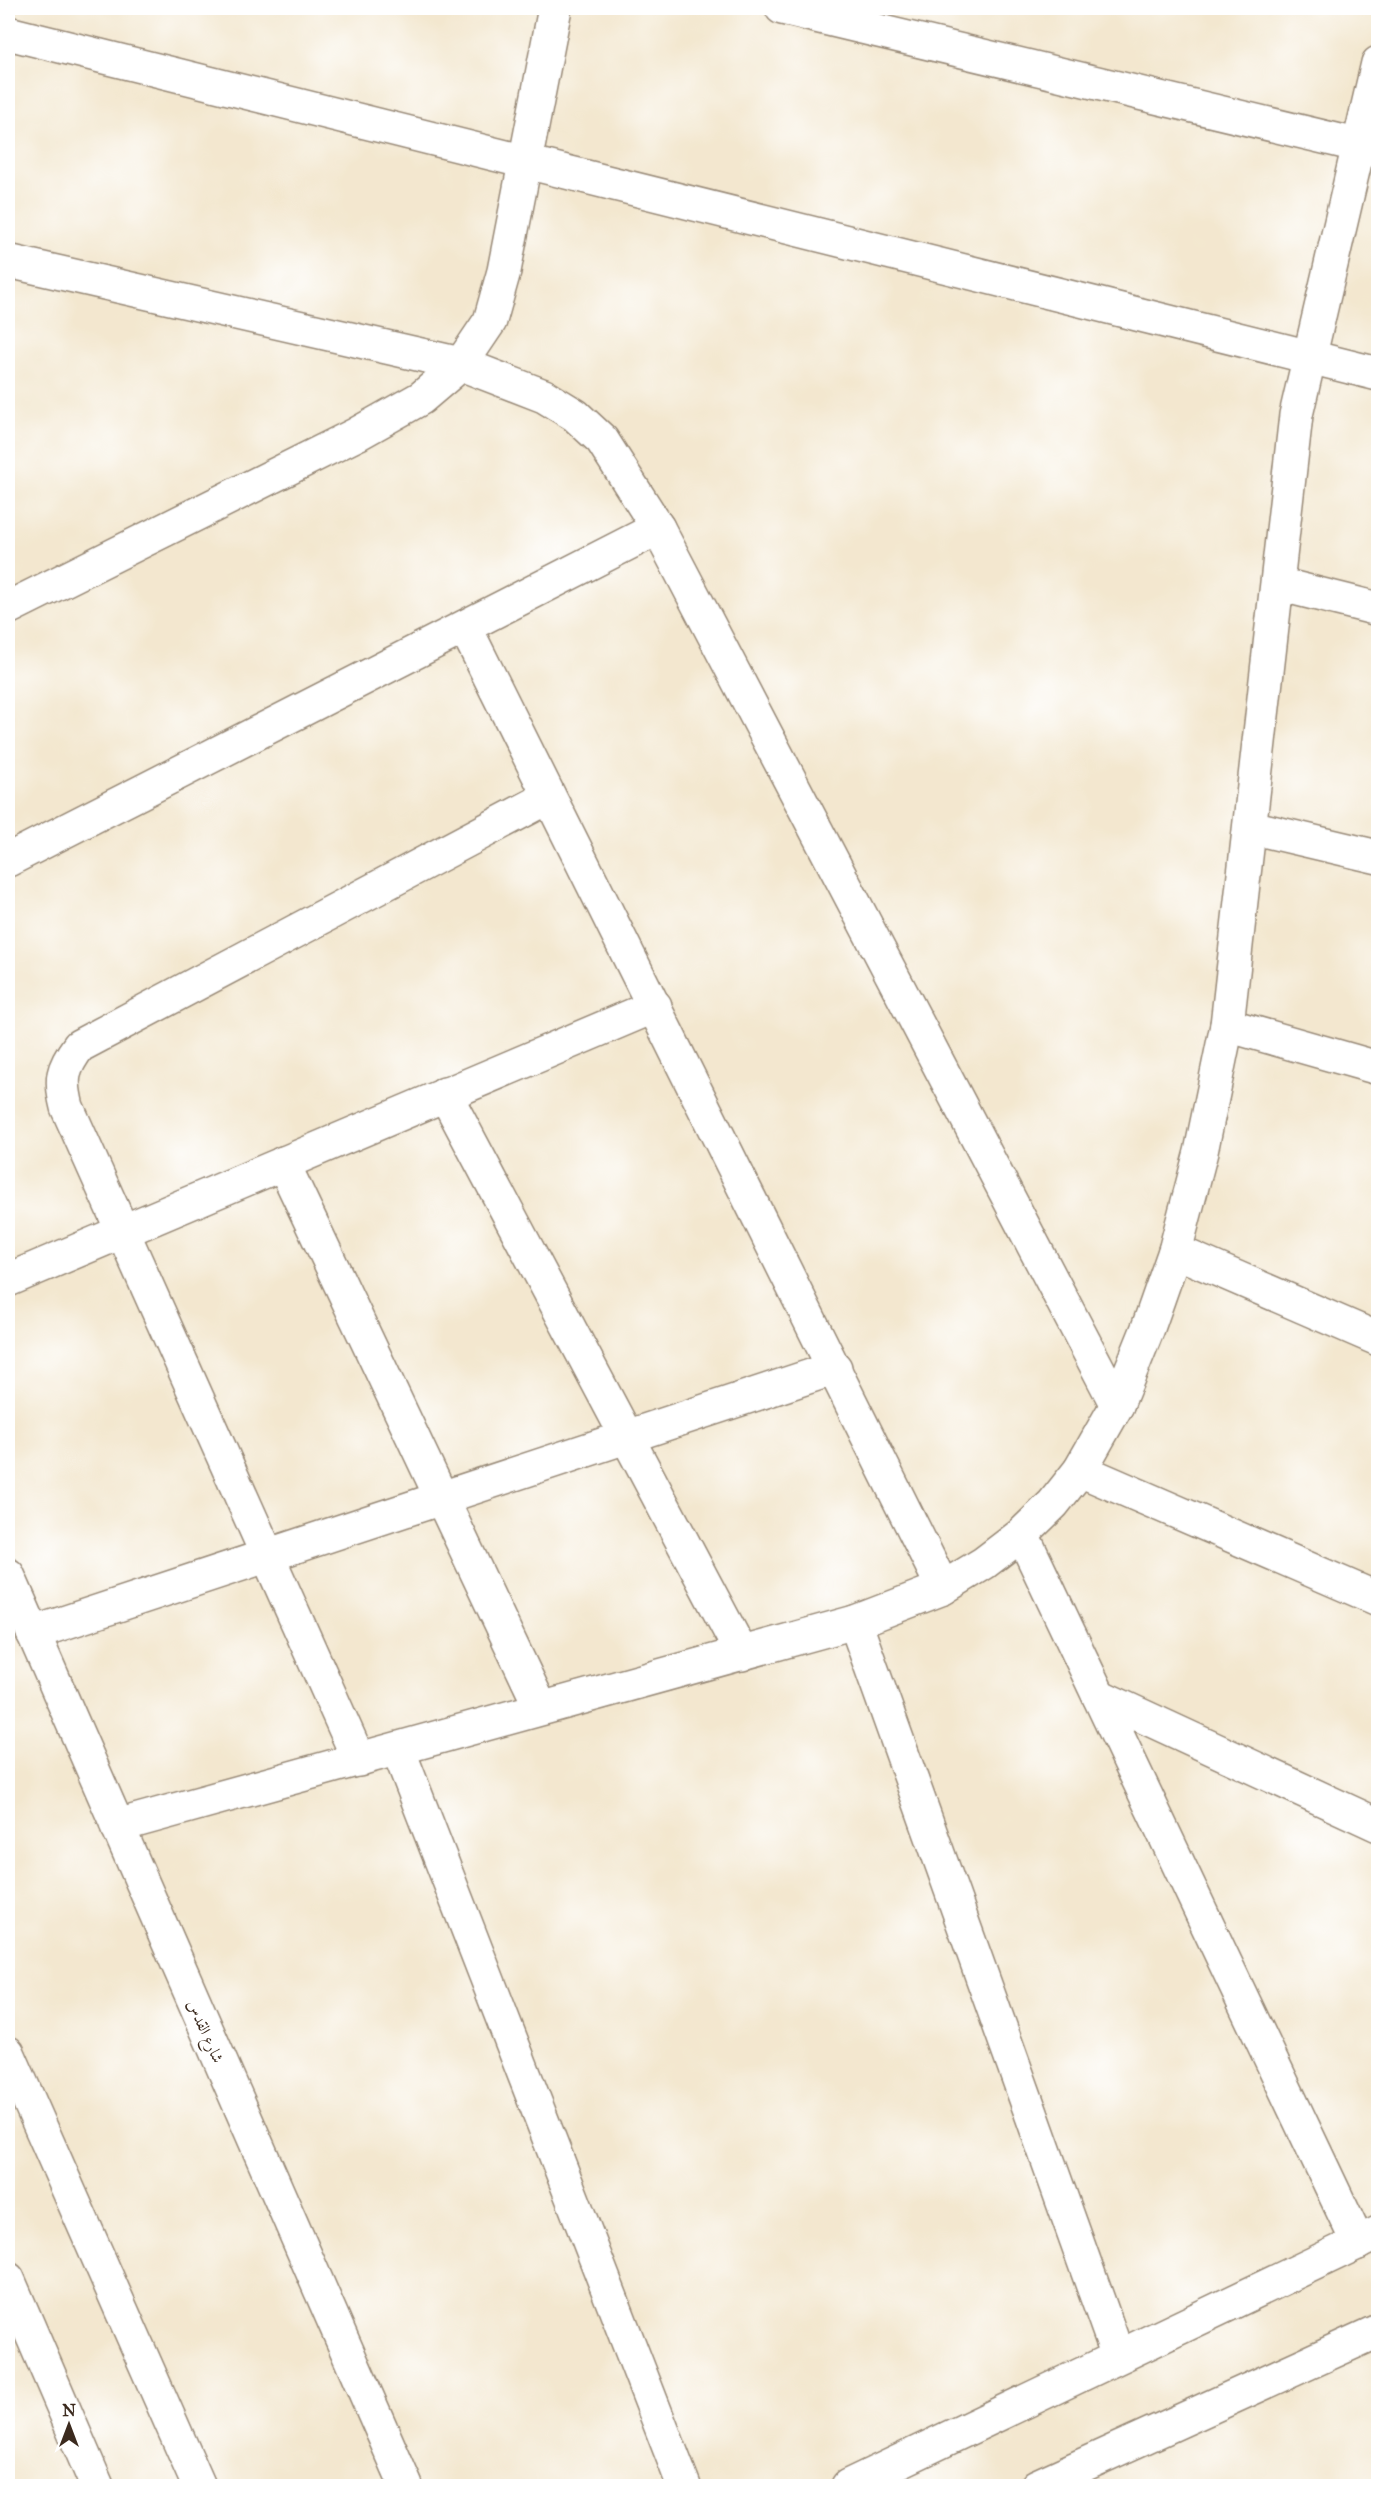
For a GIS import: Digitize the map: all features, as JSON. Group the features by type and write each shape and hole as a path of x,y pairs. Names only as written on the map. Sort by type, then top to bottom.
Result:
{"street":[{"path":"8,608 357,435 421,398 461,364 490,321 504,271 555,8"},
{"path":"782,8 1369,147"},
{"path":"8,33 1378,374"},
{"path":"117,1826 855,1622 943,1588 984,1563 1022,1534 1053,1504 1080,1470 1117,1405 1148,1328 1175,1251 1201,1152 1227,1025 1278,584 1294,424 1307,357 1369,147 1378,63"},
{"path":"8,261 461,364 544,396 575,415 602,440 658,528 1117,1405"},
{"path":"8,860 658,528"},
{"path":"1278,584 1378,609"},
{"path":"465,627 943,1588"},
{"path":"358,1760 121,1232 67,1107 61,1085 66,1064 79,1046 549,796"},
{"path":"1250,827 1378,858"},
{"path":"8,1280 655,1006"},
{"path":"1227,1025 1378,1068"},
{"path":"445,1094 742,1654"},
{"path":"283,1163 541,1708"},
{"path":"1175,1251 1378,1340"},
{"path":"33,1633 835,1368"},
{"path":"1080,1470 1378,1599"},
{"path":"848,2487 1368,2238 1099,1696 1022,1534"},
{"name":"شارع القدس","path":"8,1575 406,2487"},
{"path":"855,1622 1119,2356"},
{"path":"1099,1696 1378,1826"},
{"path":"398,1749 684,2487"},
{"path":"8,2053 199,2487"},
{"path":"8,2279 97,2487"},
{"path":"1037,2487 1378,2331"}]}
